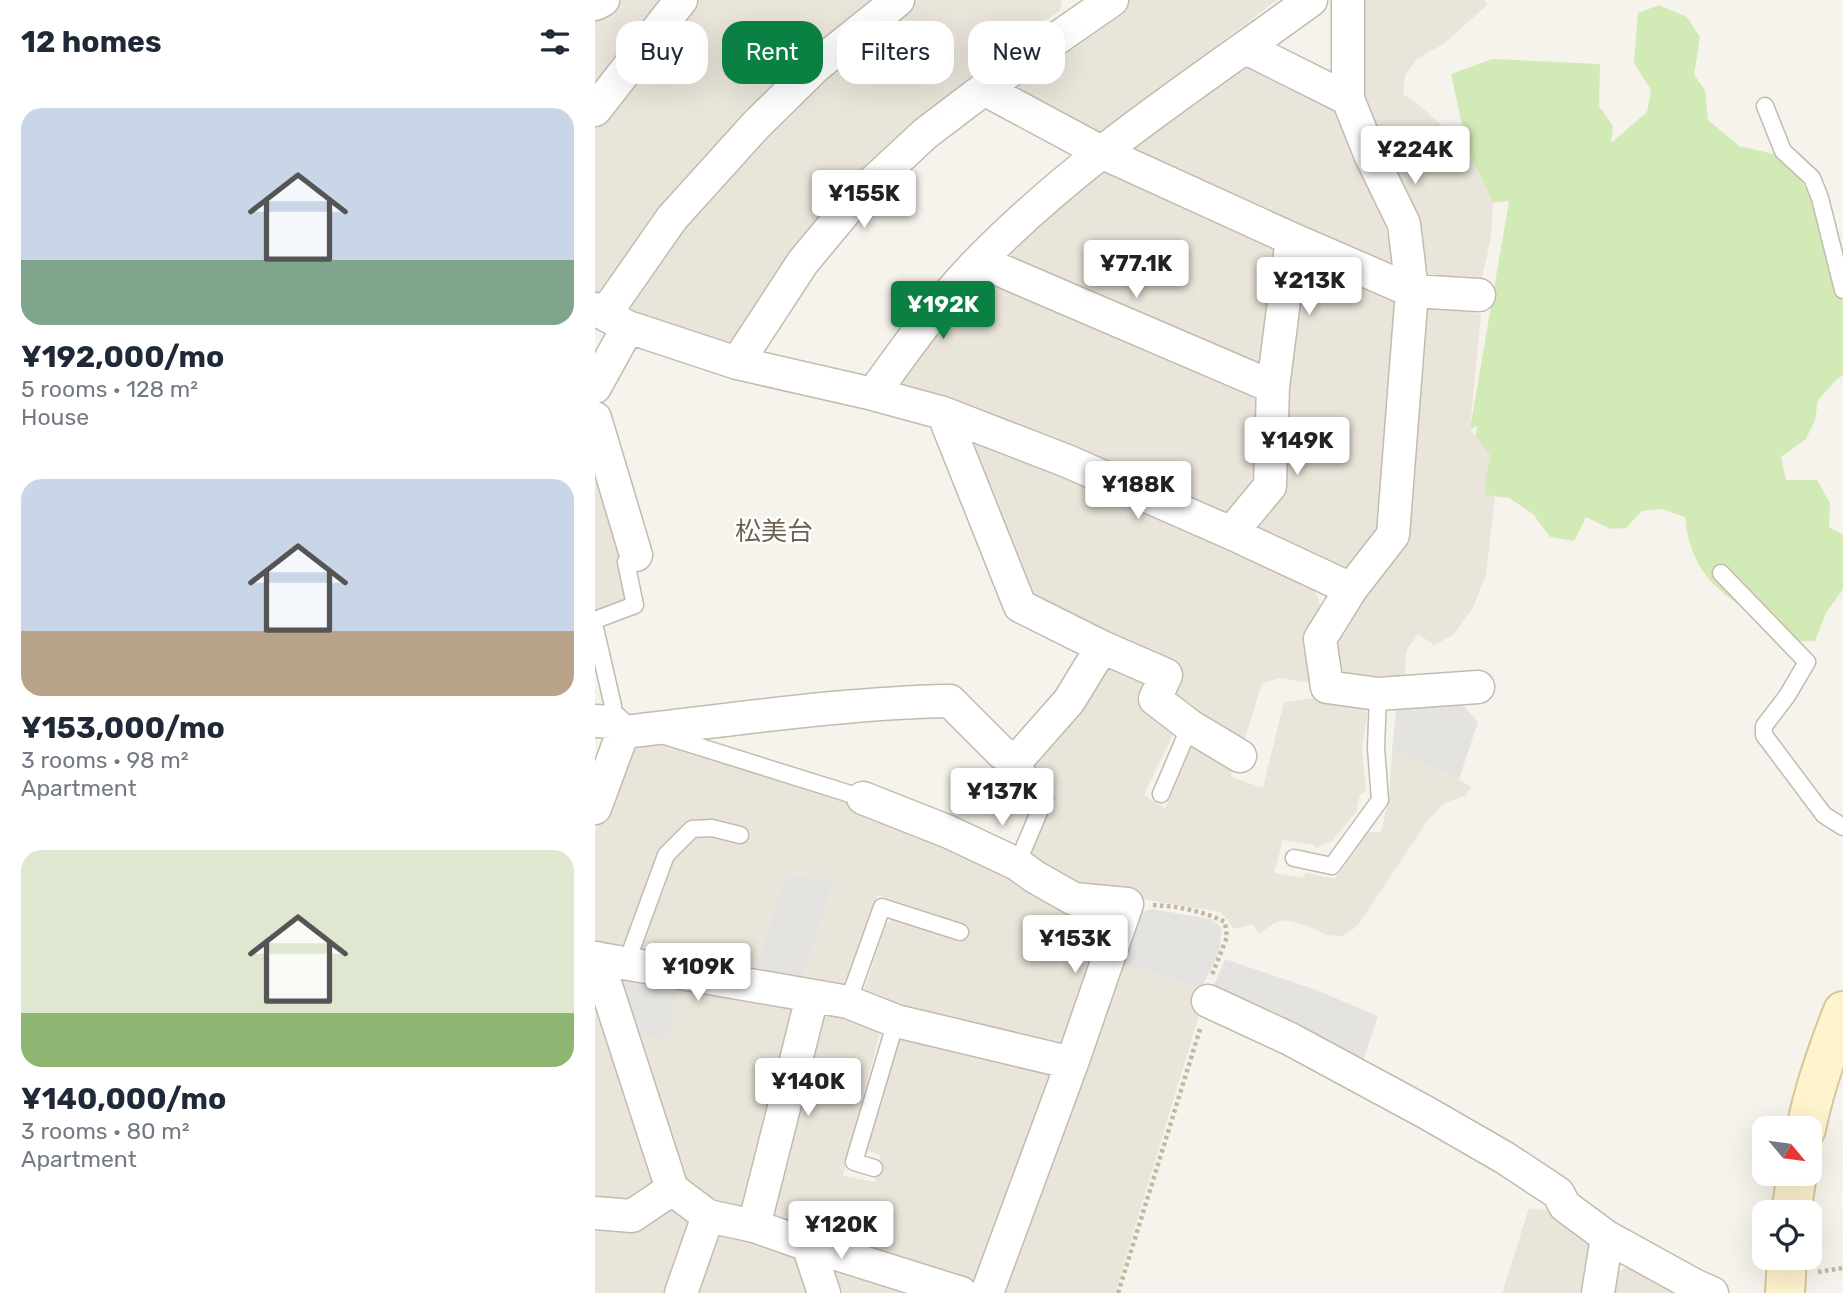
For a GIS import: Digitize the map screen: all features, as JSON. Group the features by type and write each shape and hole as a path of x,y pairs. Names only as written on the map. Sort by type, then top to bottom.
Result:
{"street":[{"path":"595,4 604,0"},
{"path":"595,110 681,0"},
{"path":"595,387 610,317 672,218 757,124 816,66 898,0"},
{"path":"873,394 926,319 979,261 1041,203 1101,152 1311,0"},
{"path":"1348,0 1348,99 1370,154 1404,224 1412,291 1393,535 1350,589 1320,639 1327,687 1378,694 1478,687"},
{"path":"737,363 803,262 859,195 926,133 1098,3"},
{"path":"1246,48 1348,99"},
{"path":"985,89 1101,152 1412,291 1479,295"},
{"path":"1231,533 1270,486 1273,387 1292,239"},
{"path":"979,261 1273,387"},
{"path":"610,317 737,363 943,413 1067,461 1350,589"},
{"path":"943,413 1020,606 1166,675 1156,699 1190,726 1240,756"},
{"path":"595,418 636,555"},
{"path":"595,808 620,726 846,706 950,701 1002,753 1017,760 1069,701 1102,646"},
{"path":"863,798 949,832 1017,864 1075,899 1128,904 986,1293"},
{"path":"961,1293 754,1226 708,1216 672,1189 606,960 848,1002 895,1021 1072,1063"},
{"path":"754,1226 811,997"},
{"path":"1209,1001 1290,1039 1505,1158 1557,1193 1565,1206 1607,1237 1712,1293"},
{"path":"1809,1116 1843,1010"},
{"path":"595,1213 632,1216 672,1189"},
{"path":"681,1293 708,1216"},
{"path":"1598,1293 1607,1237"},
{"path":"808,1245 824,1293"},
{"path":"1785,1293 1786,1270"}],"lane":[{"path":"1765,106 1783,151 1812,178 1820,198 1843,290"},
{"path":"595,620 635,605 627,562 636,555"},
{"path":"1721,573 1807,662 1787,696 1763,726 1764,735 1824,815 1843,827"},
{"path":"595,628 620,726 863,798"},
{"path":"1294,858 1332,866 1380,800 1378,694"},
{"path":"1161,794 1190,726"},
{"path":"1017,760 1041,787 1045,798 1017,864"},
{"path":"606,960 666,855 692,829 712,828 740,835"},
{"path":"848,1002 883,907 960,932"},
{"path":"874,1168 854,1163 895,1021"}],"path":[{"path":"1118,1293 1209,1001 1206,988 1227,937 1226,922 1213,916 1170,906 1128,904"}],"shaded area":[{"path":"617,0 662,0 646,21 616,21 616,60 595,87 595,11"},
{"path":"693,0 874,0 855,21 837,21 837,40 823,56 823,21 722,21 722,84 797,84 604,294 595,298 595,125 627,84 708,84 708,21 677,21"},
{"path":"907,0 1061,0 1062,5 1059,11 1045,21 968,21 968,79 896,140 731,346 628,316 624,302 692,205 819,84 823,84 823,80 837,67 837,84 954,84 954,21 885,21"},
{"path":"1126,0 1277,0 1102,133 1093,132 1012,97 1010,84 1065,84 1065,42"},
{"path":"1360,0 1485,0 1487,5 1445,43 1417,59 1405,75 1403,94 1467,148 1493,203 1491,238 1480,286 1420,275 1358,92"},
{"path":"1241,62 1342,108 1381,206 1392,255 1390,264 1384,265 1137,152 1130,143"},
{"path":"1096,166 1278,243 1263,370 1005,255"},
{"path":"1302,258 1400,304 1376,539 1350,571 1255,537 1253,520"},
{"path":"981,275 1161,353 1260,400 1255,482 1233,513 1221,520 957,400 903,388 898,381"},
{"path":"1434,308 1481,314 1470,429 1493,453 1485,495 1495,497 1486,574 1473,608 1453,635 1434,645 1418,634 1406,651 1405,677 1397,680 1348,678 1333,661 1331,646 1345,616 1400,549 1426,311"},
{"path":"965,435 1133,505 1315,591 1322,609 1304,643 1311,683 1280,678 1262,683 1242,748 1024,598"},
{"path":"595,466 621,566 626,604 595,616"},
{"path":"1107,661 1151,679 1139,704 1170,722 1172,736 1144,795 1165,809 1192,745 1199,742 1234,760 1231,777 1263,788 1284,702 1315,698 1360,703 1367,714 1362,750 1366,790 1360,795 1356,812 1332,841 1316,848 1313,845 1283,840 1274,873 1303,878 1306,873 1335,879 1368,832 1381,832 1389,799 1392,750 1459,779 1471,787 1466,795 1443,804 1427,821 1359,924 1342,936 1326,935 1306,925 1283,920 1259,934 1252,924 1233,929 1220,912 1074,891 1021,860 1050,796 1024,764"},
{"path":"1459,701 1478,722 1459,779 1392,750 1397,704"},
{"path":"653,736 817,787 1114,910 1061,1048 860,1002 885,926 892,919 962,941 967,925 878,895 846,989 800,987 834,881 786,873 752,978 638,959 657,899 663,892 673,854 691,838 702,836 744,843 746,827 697,821 682,827 662,848 623,953 595,950 595,832 630,740"},
{"path":"786,873 834,881 800,987 752,978"},
{"path":"1152,909 1211,919 1222,928 1219,953 1201,988 1115,962 1136,913"},
{"path":"1225,959 1316,990 1378,1016 1361,1067 1213,987"},
{"path":"1115,962 1201,988 1201,1009 1115,1293 1003,1293"},
{"path":"612,974 678,983 668,1039 631,1033"},
{"path":"678,983 796,1004 743,1209 709,1201 677,1175 631,1033"},
{"path":"595,987 658,1180 631,1206 595,1200"},
{"path":"822,1003 883,1020 843,1176 875,1182 880,1155 864,1149 897,1038 913,1030 1057,1065 979,1278 956,1283 764,1220"},
{"path":"663,1200 696,1219 669,1293 595,1293 595,1220 647,1226"},
{"path":"1529,1208 1549,1211 1585,1235 1591,1254 1583,1293 1502,1293"},
{"path":"710,1228 795,1255 810,1293 689,1293"},
{"path":"828,1258 938,1293 833,1293"},
{"path":"1632,1265 1684,1293 1610,1293 1613,1274"}],"green space":[{"path":"1659,5 1687,17 1700,37 1694,75 1705,90 1708,120 1739,146 1774,154 1793,169 1824,215 1840,298 1843,301 1843,375 1818,400 1815,420 1806,439 1781,457 1786,480 1817,480 1830,503 1829,527 1843,535 1843,589 1826,613 1815,641 1795,641 1785,637 1720,590 1700,567 1688,536 1685,517 1662,509 1642,511 1626,528 1611,529 1586,517 1574,541 1550,537 1533,514 1509,498 1485,495 1491,456 1476,437 1477,426 1470,429 1509,201 1493,203 1467,148 1451,74 1492,59 1600,64 1599,106 1613,126 1611,143 1647,112 1651,90 1634,63 1638,13"}],"district":[{"name":"松美台","path":"774,531"}]}
